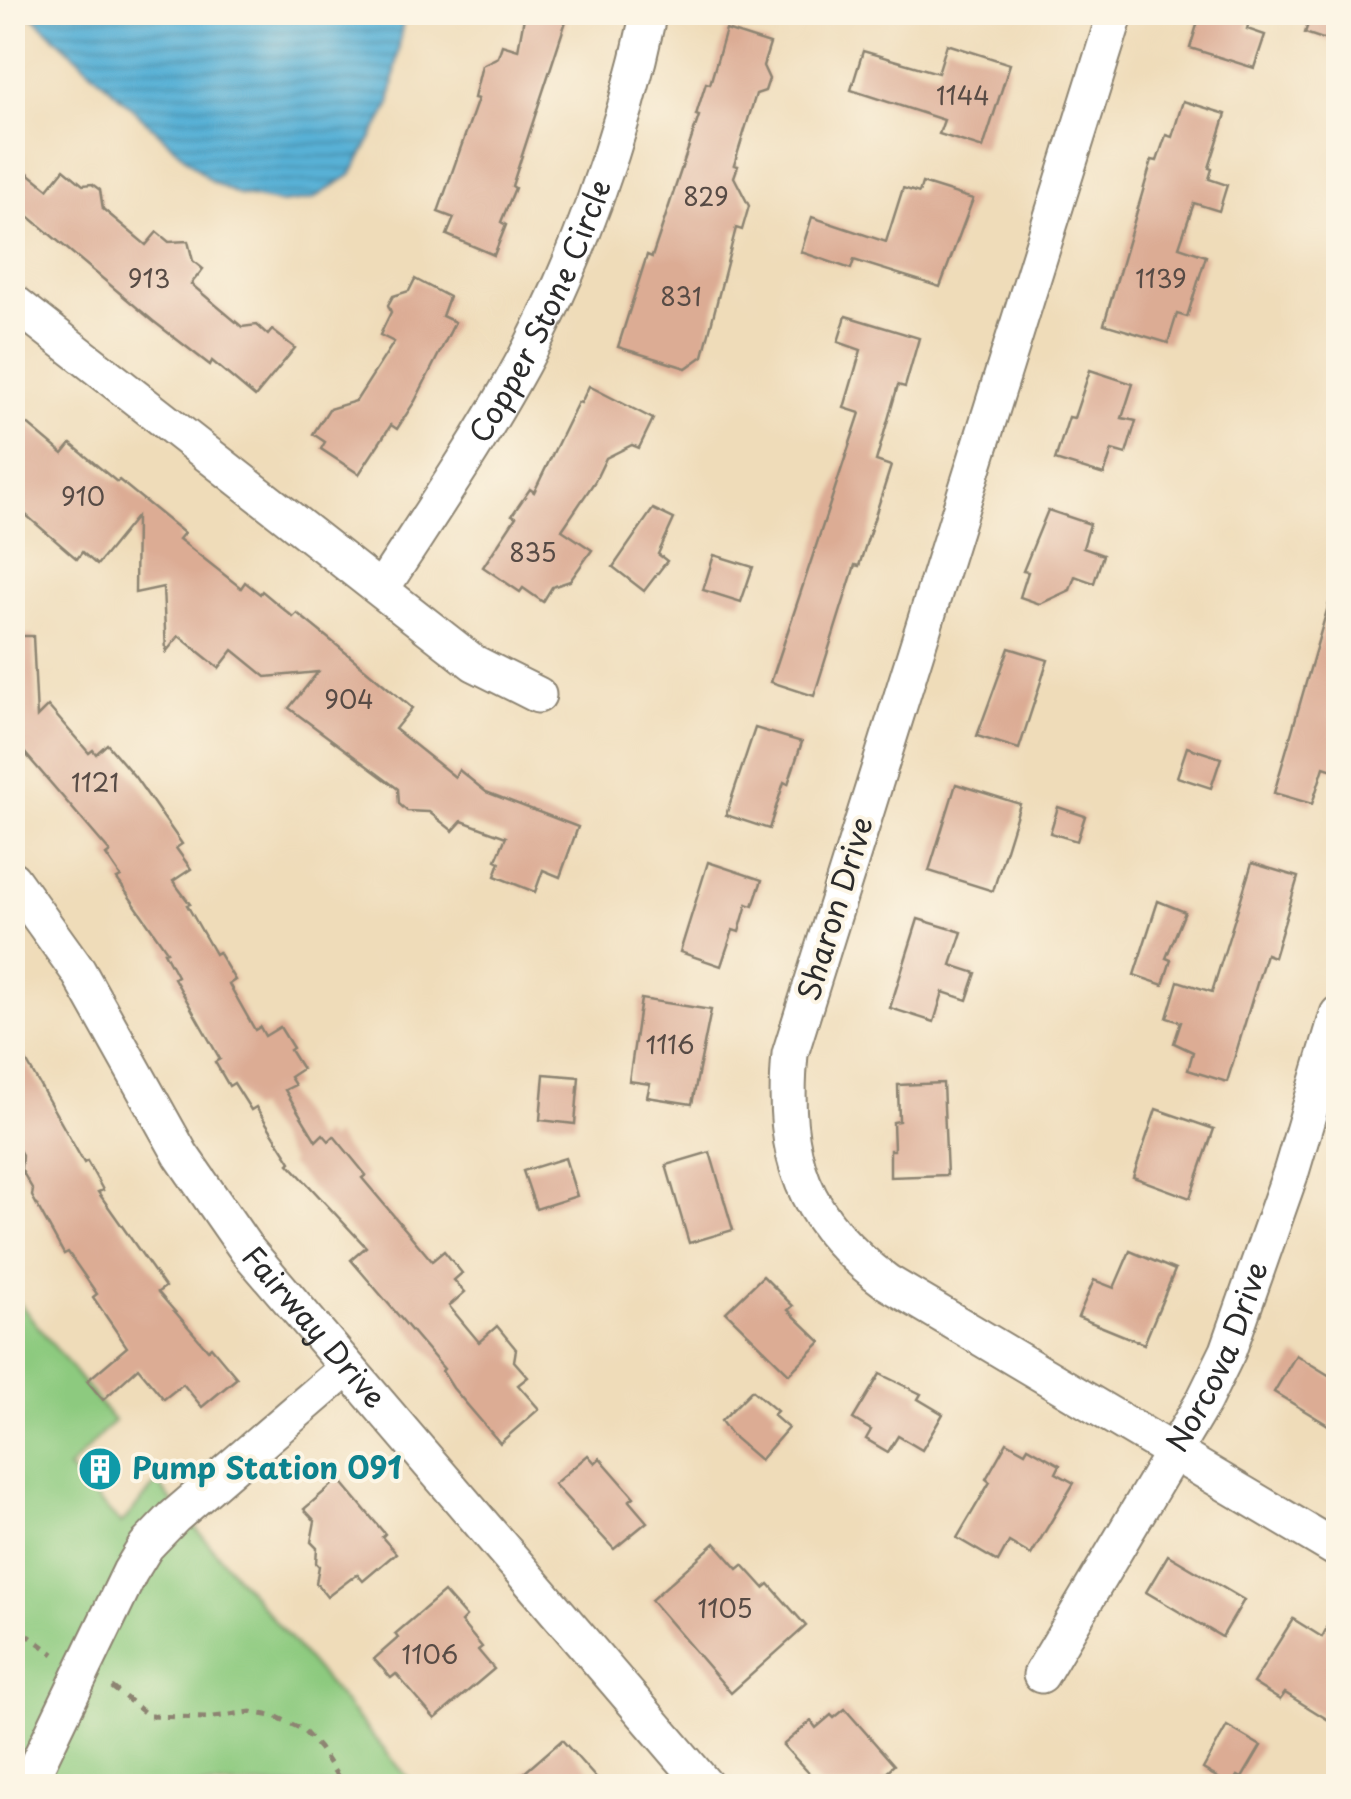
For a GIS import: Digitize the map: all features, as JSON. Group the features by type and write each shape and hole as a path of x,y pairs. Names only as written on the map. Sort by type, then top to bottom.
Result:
{"street":[{"name":"Copper Stone Circle","path":"382,588 513,380 562,278 607,162 649,12"},
{"name":"Sharon Drive","path":"1116,12 790,1054 786,1104 796,1165 814,1206 838,1240 860,1262 1338,1550"},
{"path":"12,300 474,662 538,695"},
{"name":"Fairway Drive","path":"12,879 78,971 180,1155 215,1207 347,1368 706,1786"},
{"name":"Norcova Drive","path":"1040,1675 1203,1402 1243,1314 1338,1014"},
{"path":"28,1786 146,1546 174,1517 347,1368"}],"path":[{"path":"12,1624 28,1638 113,1688 149,1716 207,1718 251,1712 277,1717 302,1729 320,1748 344,1786"}],"green space":[{"path":"12,1294 114,1421 68,1469 121,1524 157,1483 415,1786 13,1786"}],"water":[{"path":"29,13 404,13 390,105 351,175 313,199 281,203 239,195 212,182"}],"building":[{"path":"525,12 569,12 512,186 515,188 501,222 506,225 494,255 447,235 454,218 438,212 478,99 474,98 482,65 498,57 502,45 518,50"},
{"path":"1201,12 1252,12 1247,29 1265,35 1254,68 1190,48"},
{"path":"1312,12 1338,12 1338,44 1305,33"},
{"path":"726,30 770,44 763,66 769,79 765,91 756,94 734,165 738,166 734,177 749,206 742,230 736,228 703,356 686,368 618,347 647,255 652,257"},
{"path":"947,44 1010,64 983,148 939,134 944,120 851,90 863,51 938,73"},
{"path":"1183,101 1226,114 1209,179 1227,185 1219,211 1194,203 1179,247 1206,256 1187,317 1177,314 1168,343 1104,324 1152,160 1157,161 1166,135 1172,137"},
{"path":"12,160 48,189 64,169 83,185 92,184 100,190 103,209 146,245 157,232 169,242 188,241 193,261 203,269 191,284 242,327 257,325 268,335 272,330 295,348 255,397 212,361 210,365 153,321 20,209 12,209"},
{"path":"922,183 973,199 940,287 854,260 851,269 801,252 812,217 886,242 903,188 919,193"},
{"path":"415,279 449,297 442,316 455,322 415,401 397,429 391,425 359,474 321,449 325,442 313,434 329,409 356,401 394,342 380,335 391,312 388,305 393,296 409,291"},
{"path":"846,316 919,338 905,387 898,385 876,461 891,466 814,696 771,682 860,413 844,408 861,350 838,342"},
{"path":"1090,370 1133,384 1122,418 1136,421 1126,454 1112,450 1104,475 1055,460"},
{"path":"589,386 653,419 639,448 632,445 606,458 562,530 592,550 570,581 552,587 543,602 483,567 516,517 512,515 530,489 534,492"},
{"path":"12,411 63,454 71,444 119,480 184,533 179,539 241,588 245,582 260,594 262,591 339,647 412,708 395,729 455,777 459,770 486,792 578,827 560,877 543,870 535,892 495,876 500,862 496,860 506,837 462,821 453,831 429,812 407,811 399,804 398,789 289,708 318,672 266,677 233,650 219,668 179,636 166,652 163,587 135,593 136,517 97,565 82,552 77,559 12,503"},
{"path":"653,509 674,519 658,554 667,561 644,591 613,567"},
{"path":"1048,510 1090,524 1083,548 1103,555 1094,583 1075,576 1070,590 1040,604 1020,597 1028,572 1023,571"},
{"path":"714,555 753,567 741,602 703,590"},
{"path":"1332,593 1338,594 1338,753 1333,770 1324,767 1312,804 1274,793"},
{"path":"12,636 33,636 37,717 48,706 89,753 93,750 96,754 107,744 182,844 176,848 191,869 173,881 190,904 187,905 215,954 218,952 235,980 229,984 255,1030 260,1027 265,1036 280,1027 293,1048 290,1050 302,1069 290,1077 295,1085 285,1090 316,1141 323,1134 329,1141 334,1136 366,1175 362,1178 432,1261 444,1251 462,1273 454,1280 465,1292 449,1306 479,1342 497,1326 516,1349 514,1361 528,1377 518,1385 539,1409 500,1443 453,1388 444,1369 351,1260 366,1247 289,1164 256,1107 251,1110 234,1083 229,1086 215,1062 220,1059 174,978 177,976 164,952 167,951 117,879 121,877 106,855 110,852 12,738"},
{"path":"1009,648 1048,660 1019,749 977,736"},
{"path":"755,728 802,742 769,829 726,815"},
{"path":"1187,747 1221,758 1211,788 1177,777"},
{"path":"956,784 1020,804 993,891 929,871"},
{"path":"1058,807 1085,816 1077,841 1050,833"},
{"path":"708,862 762,880 753,906 747,904 739,932 733,930 721,966 680,952"},
{"path":"1252,863 1298,877 1274,957 1266,954 1227,1082 1188,1070 1193,1052 1174,1043 1181,1022 1167,1018 1178,981 1212,992"},
{"path":"1158,901 1185,912 1166,958 1171,960 1163,985 1134,975"},
{"path":"918,919 962,932 951,965 976,973 967,1000 943,992 934,1022 890,1008"},
{"path":"641,999 711,1010 692,1104 647,1097 650,1084 629,1081"},
{"path":"12,1036 103,1190 98,1192 165,1287 158,1292 237,1378 202,1407 183,1384 164,1399 138,1368 103,1400 87,1381 127,1347 93,1297 97,1294 68,1252 64,1254 21,1169 22,1155 12,1137"},
{"path":"544,1074 579,1077 575,1124 540,1120"},
{"path":"943,1083 947,1175 890,1177 893,1122 899,1121 898,1085"},
{"path":"1156,1109 1214,1129 1190,1198 1133,1177"},
{"path":"710,1152 733,1230 689,1243 666,1165"},
{"path":"565,1158 577,1196 536,1209 523,1171"},
{"path":"1130,1251 1175,1270 1144,1344 1078,1317 1094,1280 1114,1288"},
{"path":"763,1276 793,1306 788,1310 821,1342 789,1374 726,1312"},
{"path":"1296,1355 1338,1381 1338,1431 1274,1392"},
{"path":"880,1374 921,1394 918,1399 943,1414 922,1450 898,1436 888,1452 866,1439 871,1430 853,1419"},
{"path":"752,1390 777,1411 773,1415 788,1428 760,1460 721,1421"},
{"path":"1007,1442 1025,1452 1028,1447 1060,1465 1056,1473 1074,1483 1031,1555 1009,1542 998,1562 957,1538 990,1482 986,1479"},
{"path":"588,1455 595,1463 600,1458 634,1497 629,1501 647,1522 614,1549 554,1484"},
{"path":"339,1479 396,1553 363,1581 357,1574 327,1597 316,1583 317,1548 311,1542 315,1521 304,1509"},
{"path":"715,1543 738,1569 743,1565 764,1588 769,1584 806,1626 731,1693 651,1600"},
{"path":"1168,1555 1244,1600 1222,1637 1146,1592"},
{"path":"444,1592 466,1617 461,1622 494,1669 435,1719 396,1674 391,1678 374,1659 398,1638 395,1634"},
{"path":"1338,1607 1338,1726 1285,1693 1280,1700 1253,1683 1293,1619 1322,1637"},
{"path":"845,1709 894,1765 883,1775 893,1786 821,1786 783,1745 811,1721 816,1728"},
{"path":"1227,1726 1261,1746 1242,1778 1238,1776 1232,1786 1203,1769"},
{"path":"562,1740 603,1786 509,1786"}],"place":[{"name":"Pump Station 091","path":"100,1469"}]}
